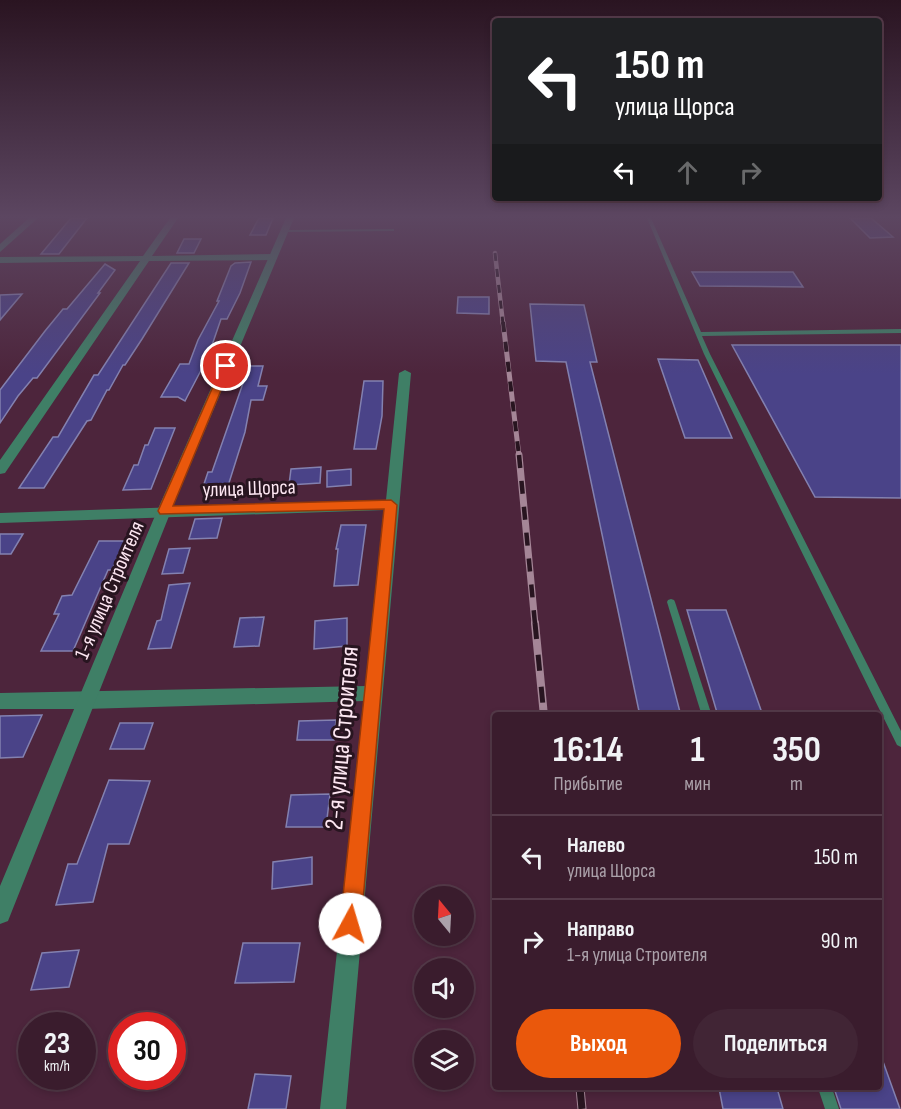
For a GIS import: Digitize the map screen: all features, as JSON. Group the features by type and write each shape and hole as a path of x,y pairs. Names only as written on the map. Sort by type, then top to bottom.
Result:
{"street":[{"path":"0,470 139,270"},
{"name":"1-я улица Строителя","path":"0,913 164,511 268,270"},
{"name":"2-я улица Строителя","path":"333,1109 405,372"},
{"name":"улица Щорса","path":"0,518 391,505"},
{"path":"0,701 85,701 372,693"}],"lane":[{"path":"671,270 699,334 901,742"},
{"path":"699,334 901,331"},
{"path":"671,602 706,712"},
{"path":"826,1090 832,1109"}],"building":[{"path":"100,270 115,270 37,378 33,378 18,396 0,423 0,390 63,309 67,309"},
{"path":"167,270 185,270 107,390 91,420 87,421 44,488 19,488 53,437 58,437 94,375 98,375"},
{"path":"229,270 248,270 227,319 221,319 208,357 185,401 178,397 161,397 180,364 189,364 198,340 219,301 217,301"},
{"path":"692,272 793,272 803,287 700,286"},
{"path":"22,294 0,320 0,295"},
{"path":"458,297 489,297 489,314 457,313"},
{"path":"530,304 584,305 597,362 590,362 680,712 639,712 566,362 536,361"},
{"path":"732,345 901,345 901,498 815,497"},
{"path":"658,359 698,360 732,438 685,438"},
{"path":"249,366 263,366 258,386 267,386 263,400 251,400 245,432 228,486 203,487 208,472 212,472"},
{"path":"364,381 383,381 382,416 376,449 354,449"},
{"path":"155,428 175,428 151,489 123,490 134,465 138,465 145,445 148,445"},
{"path":"321,467 320,483 289,485 291,469"},
{"path":"351,469 351,485 327,487 327,471"},
{"path":"222,518 217,538 189,539 195,519"},
{"path":"341,525 366,525 358,585 334,586 338,549 336,549"},
{"path":"0,534 23,534 11,554 0,554"},
{"path":"99,541 125,541 112,570 108,570 73,651 41,651 59,614 54,614 62,596 72,595"},
{"path":"190,548 183,573 162,574 169,549"},
{"path":"190,583 171,648 148,649 157,621 161,620 169,585"},
{"path":"687,610 726,610 762,712 717,712"},
{"path":"264,617 259,646 234,647 240,618"},
{"path":"347,618 347,646 314,649 315,621"},
{"path":"42,715 23,757 0,758 0,716"},
{"path":"336,720 334,740 297,740 299,721"},
{"path":"120,723 153,723 144,749 110,749"},
{"path":"109,780 150,781 129,844 108,844 93,902 56,905 68,864 77,864"},
{"path":"330,794 326,827 286,827 291,795"},
{"path":"312,857 312,884 272,889 273,862"},
{"path":"243,943 300,943 294,982 235,983"},
{"path":"79,950 69,987 31,990 42,953"},
{"path":"882,1059 900,1109 841,1109 835,1090 882,1090"},
{"path":"255,1074 291,1076 286,1109 248,1109"},
{"path":"719,1090 778,1090 783,1109 723,1109"}],"railway":[{"path":"497,270 503,324"},
{"path":"503,322 519,456"},
{"path":"519,455 535,624"},
{"path":"535,623 544,712"},
{"path":"580,1090 582,1109"}],"route":[{"path":"226,366 164,511 391,505 350,924"}]}
